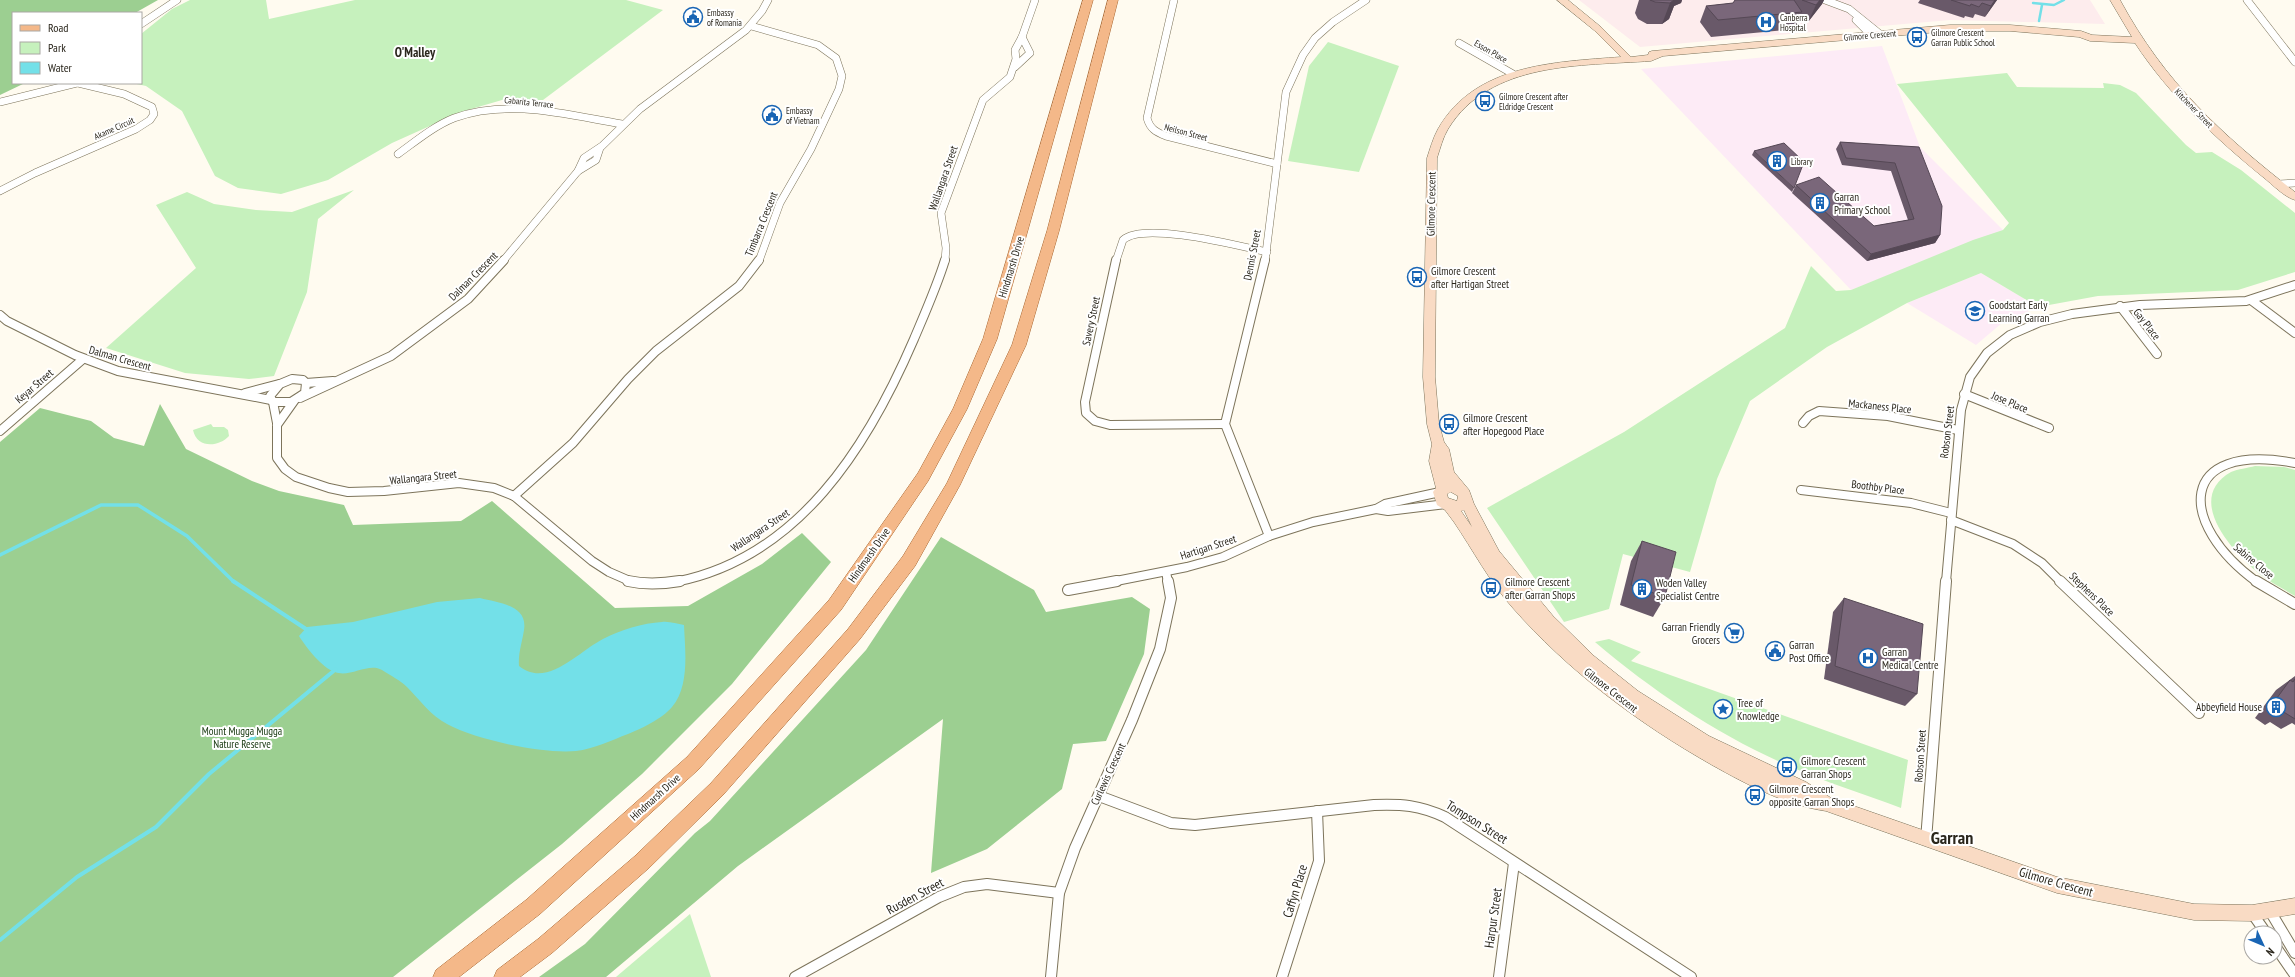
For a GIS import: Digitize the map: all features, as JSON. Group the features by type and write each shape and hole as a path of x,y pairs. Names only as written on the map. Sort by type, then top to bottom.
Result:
{"main road":[{"name":"Hindmarsh Drive","path":"444,977 533,908 693,763 835,605 923,477 960,409 990,339 1088,0"},
{"path":"504,977 545,946 642,862 717,789 854,634 909,561 953,485 1019,346 1053,231 1113,0"}],"street":[{"path":"142,23 176,0"},
{"name":"Dalman Crescent","path":"0,316 83,359 117,370 176,384 244,393 282,404 297,400 391,356 468,299 513,250 578,171 596,160 600,148 622,124 694,67 751,26 764,9 768,0"},
{"path":"1014,68 1016,59 1015,50 1022,37 1035,0"},
{"name":"Neilson Street","path":"1174,0 1147,118 1148,126 1154,132 1166,136 1277,164"},
{"name":"Dennis Street","path":"1225,424 1266,252 1286,92 1303,55 1315,38 1333,22 1366,0"},
{"path":"1562,0 1633,57"},
{"path":"1825,0 1848,8 1856,15 1855,18 1875,35"},
{"name":"Kitchener Street","path":"2115,0 2136,37 2160,71 2192,109 2295,197"},
{"path":"2247,0 2295,62"},
{"name":"Timbarra Crescent","path":"514,496 573,443 628,379 656,351 739,286 759,261 780,203 814,142 839,88 842,76 836,58 818,45 751,26"},
{"name":"Gilmore Crescent","path":"1459,488 1448,473 1443,449 1438,444 1433,424 1429,377 1432,158 1442,130 1457,110 1480,91 1513,74 1557,65 1586,62 1598,64 1633,57 1660,54 1950,28 2010,28 2080,34 2090,38 2136,37"},
{"name":"Wallangara Street","path":"272,401 277,425 276,450 279,463 293,476 318,486 353,493 390,492 459,483 497,489 514,496 612,575 641,584 676,582 711,572 744,556 781,532 815,503 841,470 876,415 919,328 944,260 946,243 941,221 942,213 978,112 983,100 1010,77 1014,68 1030,53 1022,37"},
{"name":"Esson Place","path":"1459,43 1513,74"},
{"name":"Akame Circuit","path":"0,102 51,88 73,84"},
{"name":"Akame Circuit","path":"0,191 41,170 136,128 150,120 154,114 152,107 135,98 82,84"},
{"name":"Cabarita Terrace","path":"398,154 436,127 454,118 493,108 540,111 622,124"},
{"path":"2279,184 2295,182"},
{"name":"Savery Street","path":"1225,424 1110,425 1095,421 1086,413 1085,402 1118,250 1122,240 1129,235 1143,233 1161,234 1266,252"},
{"name":"Robson Street","path":"1926,840 1958,430 1964,394 1971,376 1982,359 1997,345 2023,330 2047,319 2120,306 2251,300 2295,285"},
{"path":"2251,300 2295,333"},
{"name":"Gay Place","path":"2120,306 2157,354"},
{"name":"Keyar Street","path":"0,431 83,359"},
{"name":"Dalman Crescent","path":"244,393 298,379 306,382 339,381"},
{"path":"277,425 307,390 306,382"},
{"path":"272,401 272,392 280,384"},
{"name":"Jose Place","path":"1964,394 2048,428"},
{"name":"Mackaness Place","path":"1803,423 1809,416 1819,411 1888,416 1958,430"},
{"path":"1225,424 1269,536"},
{"name":"Gilmore Crescent","path":"1438,444 1435,450 1436,469 1442,490"},
{"name":"Sabine Close","path":"2295,463 2274,459 2252,459 2233,462 2218,468 2207,478 2204,484 2201,491 2200,506 2208,529 2230,559 2259,583 2295,604"},
{"path":"1450,486 1459,488 1465,494 1465,500 1460,506 1448,505 1440,498 1442,490 1450,486"},
{"name":"Hartigan Street","path":"1068,590 1166,572 1223,557 1269,536 1313,522 1376,509 1385,504 1442,490"},
{"name":"Boothby Place","path":"1801,490 1911,503 1951,517"},
{"name":"Gilmore Crescent","path":"1465,500 1470,524 1488,555 1516,602 1540,627 1603,685 1634,708 1705,753 1754,780 1806,802 1826,804 2057,885 2194,912 2270,912 2295,906"},
{"name":"Gilmore Crescent","path":"1448,505 1470,524"},
{"name":"Hartigan Street","path":"1376,509 1388,511 1448,505"},
{"name":"Stephens Place","path":"1951,517 2013,544 2042,563 2199,713"},
{"name":"Curlewis Crescent","path":"1051,977 1059,893 1075,848 1132,720 1160,649 1171,598 1166,572"},
{"name":"Tompson Street","path":"1099,796 1171,823 1195,825 1374,804 1400,804 1424,808 1445,817 1465,829 1514,863 1691,977"},
{"name":"Caffyn Place","path":"1282,977 1319,861 1317,811"},
{"name":"Harpur Street","path":"1499,977 1511,898 1514,863"},
{"name":"Rusden Street","path":"803,975 939,897 964,887 1000,885 1059,893"},
{"path":"2270,912 2295,953"},
{"path":"2252,913 2260,925"},
{"path":"2283,958 2295,975"}],"shaded area":[{"name":"Canberra Hospital","path":"1579,0 2090,0 2105,24 1950,20 1640,47"},
{"path":"1882,46 1920,147 2003,230 1851,290 1641,69"},
{"name":"Goodstart Early Learning Garran","path":"1981,273 2038,307 2002,323 1976,345 1907,303"}],"green space":[{"path":"0,0 158,0 137,12 12,12 12,84 23,84 0,95"},
{"path":"190,0 266,0 269,19 355,0 626,0 663,10 543,100 502,100 461,112 392,143 328,180 281,194 238,188 215,176 182,111 146,86 137,84 142,84 142,33 172,9"},
{"path":"1328,42 1399,66 1359,172 1288,161 1309,66"},
{"path":"2007,73 2017,87 2104,88 2103,83 2120,85 2136,93 2186,145 2196,153 2212,152 2241,170 2295,213 2295,272 2238,290 2098,296 2038,307 1981,273 1907,303 1827,347 1750,401 1717,479 1690,572 1623,554 1609,609 1564,622 1487,508 1624,432 1785,328 1811,266 1836,291 1851,290 1973,240 2003,230 2009,223 1897,84"},
{"path":"354,190 318,219 307,292 274,376 249,379 185,373 106,348 196,268 156,205 187,192 214,204 256,210 292,212"},
{"name":"Mount Mugga Mugga Nature Reserve","path":"160,404 186,449 252,481 279,491 344,505 353,525 461,521 492,501 615,608 688,606 762,564 802,533 831,562 732,684 642,774 562,844 393,977 0,977 0,442 40,408 91,421 114,438 144,446"},
{"path":"211,424 213,427 224,427 228,430 229,436 220,442 209,444 204,443 195,436 193,430"},
{"path":"2255,466 2284,467 2295,470 2295,596 2265,578 2238,554 2218,526 2212,511 2212,497 2217,483 2231,472"},
{"path":"941,537 1034,590 1046,612 1132,597 1150,609 1144,654 1106,741 1073,744 1062,789 987,849 931,873 943,719 738,866 606,977 539,977 585,944 695,833 710,821 866,650"},
{"path":"1609,639 1641,652 1631,661 1908,760 1901,808 1803,772 1737,741 1664,695 1595,642"},
{"path":"690,914 711,977 616,977"}],"water":[{"path":"480,598 511,606 521,615 524,622 524,630 519,666 530,672 541,673 552,671 603,639 632,628 647,624 665,622 684,625 685,668 682,689 678,698 668,711 652,723 596,746 576,751 528,748 510,745 475,735 441,721 430,712 405,685 377,668 347,673 330,670 315,657 299,636 307,627 353,622 437,602"}],"building":[{"path":"1650,0 1674,0 1670,3 1655,2"},
{"path":"1735,0 1794,0 1802,12 1718,20 1706,6 1733,3"},
{"path":"1802,0 1820,0 1816,5"},
{"path":"1951,0 1995,0 1991,6 1982,3 1979,7 1971,4 1970,6"},
{"name":"Garran Primary School","path":"1840,142 1919,147 1942,206 1940,235 1871,254 1796,185 1819,177 1874,226 1914,219 1895,163 1846,158"},
{"name":"Library","path":"1784,143 1804,162 1794,188 1754,151"},
{"path":"1642,541 1676,552 1665,597 1631,585"},
{"name":"Garran Medical Centre","path":"1844,598 1923,624 1917,694 1835,666"},
{"path":"2295,679 2295,719 2282,711 2280,715 2269,709 2290,680 2293,682"}],"waterway":[{"path":"2033,3 2054,5 2064,0"},
{"path":"2039,21 2042,5"},
{"path":"0,555 101,505 138,505 187,536 234,582"},
{"path":"233,581 309,631"},
{"path":"0,940 77,877 156,827 209,774 336,669"}],"place":[{"name":"Embassy of Romania","path":"693,17"},
{"name":"Canberra Hospital","path":"1766,22"},
{"name":"Gilmore Crescent Garran Public School","path":"1917,37"},
{"name":"Gilmore Crescent after Eldridge Crescent","path":"1485,101"},
{"name":"Embassy of Vietnam","path":"772,115"},
{"name":"Library","path":"1777,161"},
{"name":"Garran Primary School","path":"1820,203"},
{"name":"Gilmore Crescent after Hartigan Street","path":"1417,277"},
{"name":"Goodstart Early Learning Garran","path":"1975,311"},
{"name":"Gilmore Crescent after Hopegood Place","path":"1449,424"},
{"name":"Gilmore Crescent after Garran Shops","path":"1491,588"},
{"name":"Woden Valley Specialist Centre","path":"1642,589"},
{"name":"Garran Friendly Grocers","path":"1734,633"},
{"name":"Garran Post Office","path":"1775,651"},
{"name":"Garran Medical Centre","path":"1868,658"},
{"name":"Abbeyfield House","path":"2276,707"},
{"name":"Tree of Knowledge","path":"1723,709"},
{"name":"Gilmore Crescent Garran Shops","path":"1787,767"},
{"name":"Gilmore Crescent opposite Garran Shops","path":"1755,795"}],"district":[{"name":"O'Malley","path":"415,52"},
{"name":"Garran","path":"1952,837"}]}
